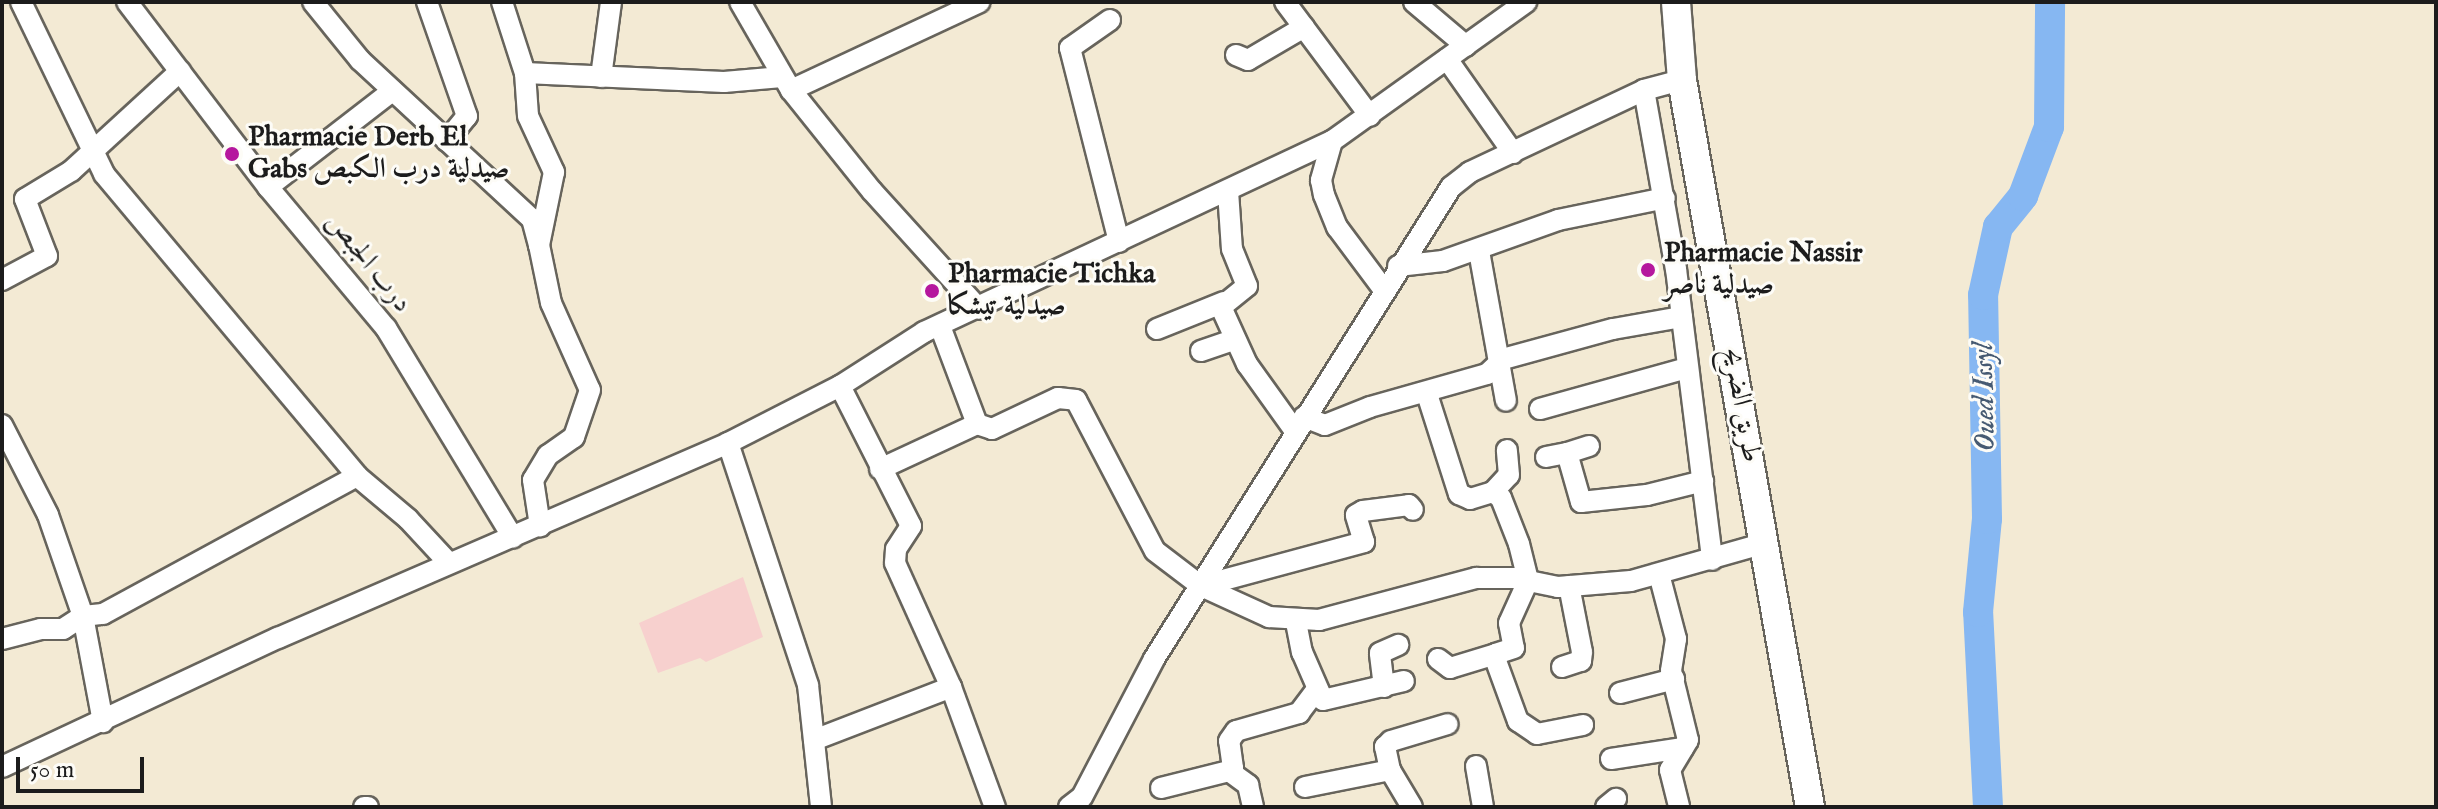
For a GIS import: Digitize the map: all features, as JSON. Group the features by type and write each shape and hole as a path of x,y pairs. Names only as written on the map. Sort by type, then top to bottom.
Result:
{"street":[{"path":"21,2 89,151 357,476 448,562"},
{"name":"درب الجبص","path":"127,2 268,187 386,328 513,538"},
{"path":"313,2 334,32 392,91 532,219 551,303 590,390 574,437 548,455 533,480 540,526"},
{"path":"427,2 467,116 447,141"},
{"path":"502,2 525,73 528,116 554,172 539,245"},
{"path":"601,77 611,2"},
{"path":"740,2 786,83 872,191 979,309"},
{"path":"525,73 786,83 980,2"},
{"path":"1285,2 1370,116"},
{"path":"1414,2 1466,46"},
{"path":"2,767 448,562 513,538 728,443 840,386 940,326 1332,141 1526,2"},
{"name":"طريق الضريح","path":"1676,2 1682,80 1810,807"},
{"path":"1110,20 1070,48 1119,242"},
{"path":"1236,55 1248,60 1304,27"},
{"path":"1447,59 1513,153"},
{"path":"2,280 47,256 25,199 71,171 89,151 180,71"},
{"path":"1079,804 1154,659 1398,266 1451,187 1470,172 1644,90 1682,80"},
{"path":"1644,90 1665,198 1712,560"},
{"path":"268,187 392,91"},
{"path":"1332,141 1321,180 1324,195 1337,227 1384,290"},
{"path":"1157,329 1224,302 1247,286 1232,249 1228,191"},
{"path":"1398,266 1479,251 1500,245 1505,236 1558,220 1665,198"},
{"path":"1479,251 1488,285 1484,295 1503,359 1506,401"},
{"path":"1224,302 1221,307 1233,340 1299,424 1325,425 1370,407 1427,394 1487,374 1503,359 1682,317"},
{"path":"940,326 977,424"},
{"path":"1201,351 1233,340"},
{"path":"1540,409 1687,368"},
{"path":"840,386 911,526 896,549 895,563 951,687 995,807"},
{"path":"1427,394 1459,494 1470,499 1493,492 1509,475 1507,450"},
{"path":"880,469 977,424 992,429 1058,398 1076,400 1146,539 1201,586 1269,617 1296,622 1330,618 1476,578 1569,586 1659,574 1765,543"},
{"path":"2,425 48,515 83,616 103,722"},
{"path":"728,443 808,685 821,807"},
{"path":"1546,457 1589,446"},
{"path":"1567,453 1581,502 1647,495 1703,481"},
{"path":"2,639 41,629 63,629 83,616 103,614 357,476"},
{"path":"1438,659 1450,668 1514,648 1509,623 1528,581 1501,498 1493,492"},
{"path":"1201,586 1364,542 1356,515 1363,511 1409,505 1413,510"},
{"path":"1659,574 1676,639 1674,679 1688,740 1670,770 1679,807"},
{"path":"1562,667 1581,661 1582,652 1569,586"},
{"path":"1296,622 1323,700 1404,681"},
{"path":"1384,687 1380,653 1398,645"},
{"path":"1496,654 1520,724 1537,734 1583,725"},
{"path":"1620,693 1674,679"},
{"path":"814,740 951,687"},
{"path":"1161,788 1229,771 1233,768 1229,741 1236,731 1299,713 1317,689"},
{"path":"1412,807 1390,770 1385,747 1391,741 1448,724"},
{"path":"1611,759 1683,748"},
{"path":"1476,766 1483,807"},
{"path":"1305,787 1390,770"},
{"path":"1229,771 1248,785 1253,807"}],"shaded area":[{"path":"743,577 763,637 706,662 700,658 658,673 639,623"}],"waterway":[{"name":"Oued Issyl","path":"1988,807 1978,612 1987,519 1983,295 1998,227 2023,196 2049,127 2050,2"}],"place":[{"name":"Pharmacie Derb El Gabs صيدلية درب الكبص","path":"232,154"},
{"name":"Pharmacie Nassir صيدلية ناصر","path":"1648,270"},
{"name":"Pharmacie Tichka صيدلية تيشكا","path":"932,291"}]}
